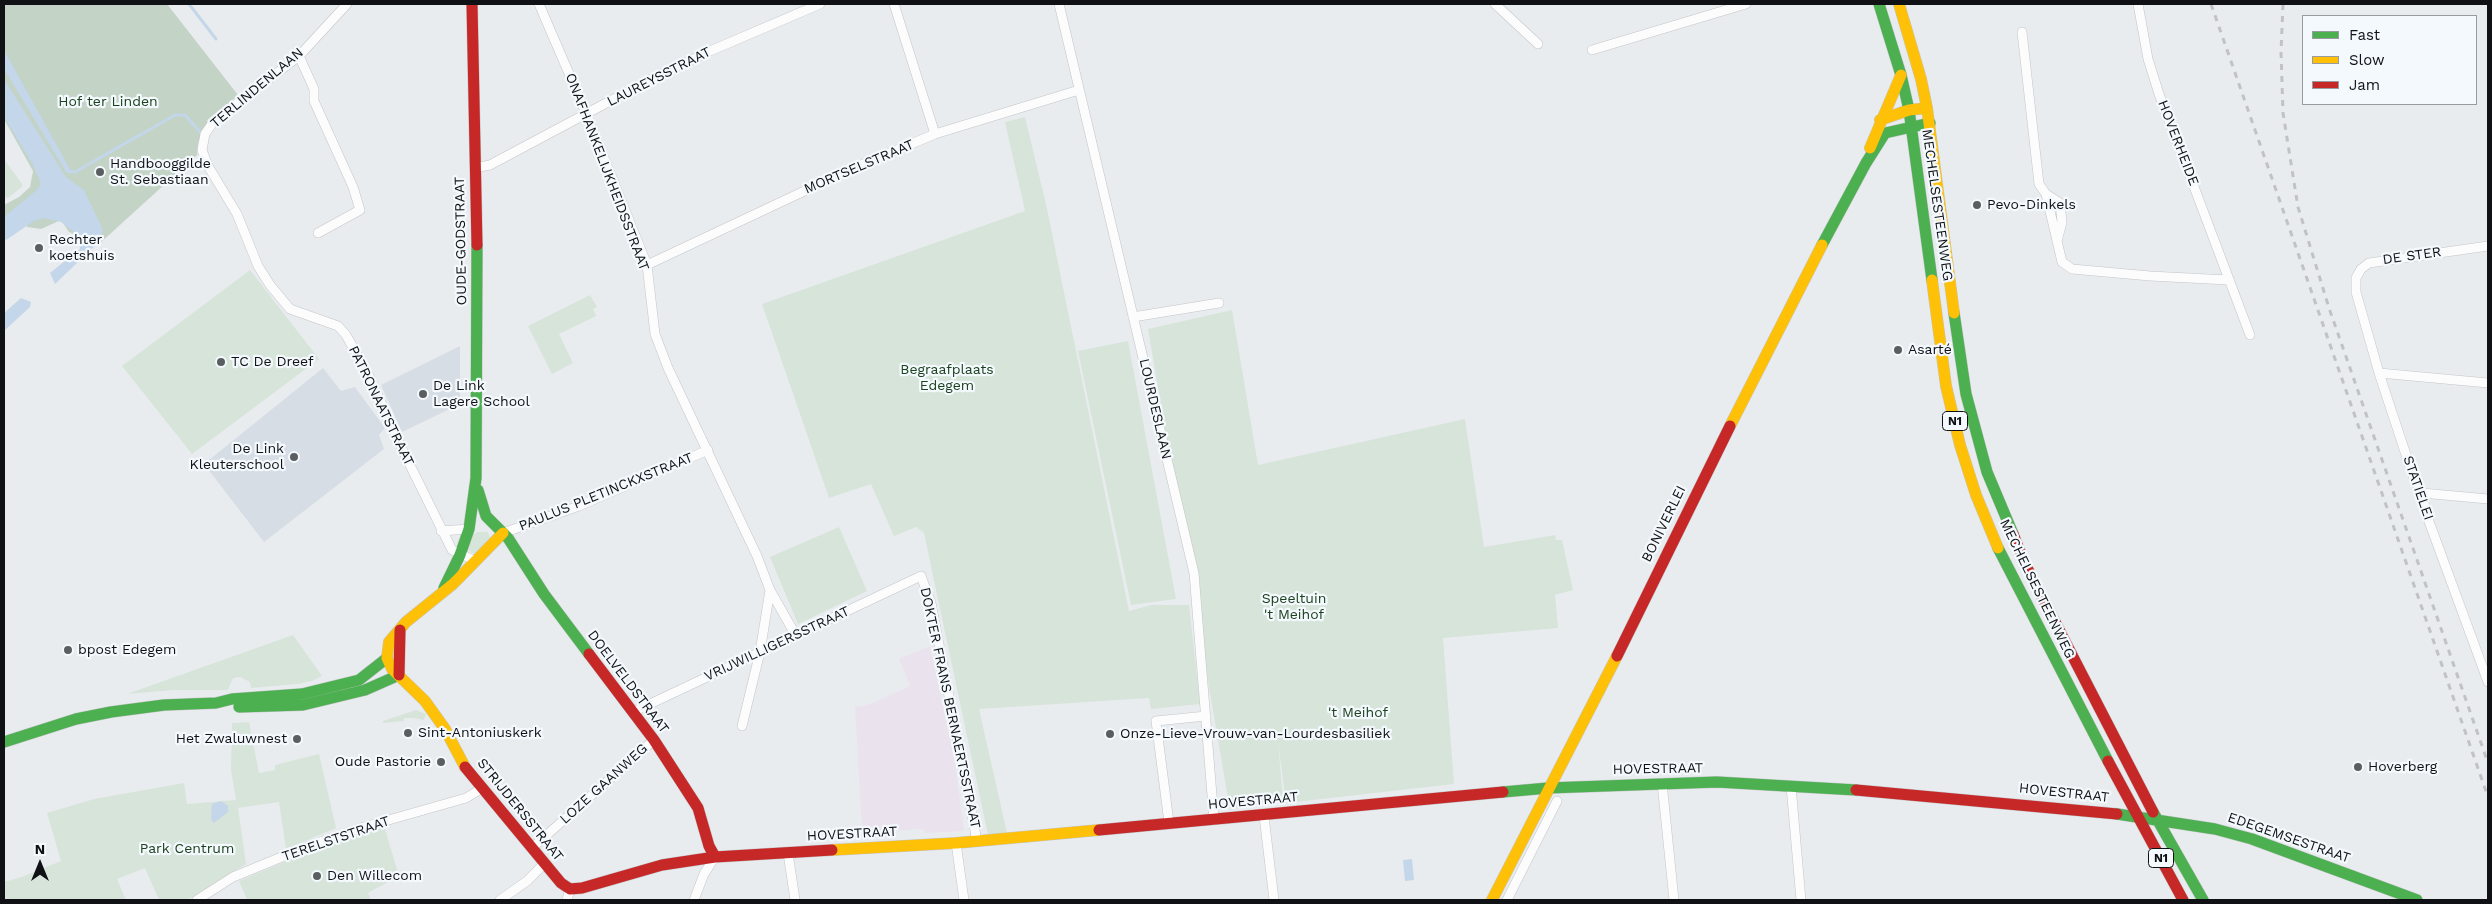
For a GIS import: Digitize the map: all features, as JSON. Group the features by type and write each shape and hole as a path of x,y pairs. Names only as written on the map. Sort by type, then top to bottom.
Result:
{"street":[{"name":"TERLINDENLAAN","path":"204,157 202,142 214,121 299,56 347,4"},
{"name":"OUDE-GODSTRAAT","path":"470,529 476,478 478,323 472,4"},
{"name":"ONAFHANKELIJKHEIDSSTRAAT","path":"539,4 586,113 647,265 655,334 670,372 708,450 770,590 795,634"},
{"name":"LAUREYSSTRAAT","path":"474,168 490,165 586,113 710,51 820,4"},
{"path":"894,4 936,134"},
{"name":"LOURDESLAAN","path":"1059,4 1194,573 1214,820"},
{"path":"1495,4 1538,44"},
{"path":"1592,50 1746,4"},
{"name":"MECHELSESTEENWEG","path":"1879,4 1901,75 1912,125 1946,386 1960,445 1976,495 2002,558 2147,817 2203,900"},
{"name":"MECHELSESTEENWEG","path":"1899,4 1921,79 1930,123 1966,394 1987,472 2024,562 2147,817 2184,900"},
{"name":"HOVERHEIDE","path":"2138,4 2148,60 2228,280 2250,335"},
{"path":"2022,32 2039,184 2046,194 2062,262 2072,269 2228,280"},
{"path":"299,56 314,89 314,101 353,187 360,210 318,233"},
{"name":"BONIVERLEI","path":"1866,163 1880,120 1901,75"},
{"name":"MORTSELSTRAAT","path":"647,265 847,171 936,134 1079,90"},
{"path":"1880,120 1909,110 1927,108"},
{"name":"BONIVERLEI","path":"1492,900 1548,788 1588,714 1790,305 1866,163 1885,134 1912,125 1930,123"},
{"name":"PATRONAATSTRAAT","path":"204,157 237,214 258,266 280,299 290,308 338,326 346,335 369,376 441,530"},
{"name":"DE STER","path":"2356,292 2356,278 2361,269 2369,263 2488,246"},
{"name":"STATIELEI","path":"2356,292 2379,374 2414,480 2422,493 2427,516 2488,682"},
{"path":"1133,317 1219,303"},
{"path":"2379,374 2488,383"},
{"name":"PAULUS PLETINCKXSTRAAT","path":"503,534 579,506 708,450"},
{"name":"OUDE-GODSTRAAT","path":"476,478 479,496 486,516 503,534"},
{"path":"2422,493 2488,499"},
{"path":"341,691 365,690 398,675 392,659 400,630 443,590 453,584 476,561 503,534 489,524 479,525 470,529 441,530 452,550 476,561"},
{"path":"443,590 470,529"},
{"name":"DOELVELDSTRAAT","path":"503,534 508,538 544,594 654,740 698,808 704,823 709,846 715,857"},
{"name":"VRIJWILLIGERSSTRAAT","path":"633,712 921,576"},
{"name":"DOKTER FRANS BERNAERTSSTRAAT","path":"921,576 931,604 977,841"},
{"path":"742,726 760,652 770,590"},
{"path":"4,742 92,715 164,705 216,703 234,707 277,707 303,705 341,691 392,659"},
{"name":"STRIJDERSSTRAAT","path":"398,675 425,701 445,729 463,763 481,789 544,864 561,883 570,889"},
{"path":"1169,823 1156,721 1206,716"},
{"name":"LOZE GAANWEG","path":"532,848 654,740"},
{"name":"HOVESTRAAT","path":"570,889 582,888 662,865 715,857 956,844 1548,788 1718,782 1884,791 2147,817"},
{"path":"1662,783 1674,900"},
{"path":"1791,786 1801,900"},
{"name":"TERELSTSTRAAT","path":"197,900 232,877 311,845 364,827 451,804 481,789"},
{"path":"1507,900 1557,801"},
{"path":"1264,816 1274,900"},
{"name":"EDEGEMSESTRAAT","path":"2147,817 2215,829 2252,839 2417,900"},
{"path":"956,844 964,900"},
{"path":"788,853 795,900"},
{"path":"694,900 704,874 715,857"},
{"path":"500,900 527,881 544,864"},
{"path":"567,900 570,889"}],"shaded area":[{"name":"De Link Lagere School","path":"460,346 460,404 402,432 381,385"},
{"name":"De Link Kleuterschool","path":"323,368 341,391 355,387 385,428 379,435 384,449 264,542 204,464"},
{"path":"930,646 955,763 964,831 925,833 924,829 862,832 855,707 868,705 910,686 899,659"}],"green space":[{"name":"Hof ter Linden","path":"4,4 167,4 238,95 208,121 198,143 197,155 99,244 69,232 61,220 41,229 27,227 24,208 4,221 4,205 19,197 30,187 33,171 4,119"},
{"name":"Begraafplaats Edegem","path":"1025,117 1046,204 1129,611 1151,605 1189,605 1200,704 1151,709 1149,698 979,709 1007,833 988,835 924,533 916,527 894,536 871,484 829,498 762,304 1025,211 1005,122"},
{"path":"4,159 22,184 22,187 8,198 4,197"},
{"name":"TC De Dreef","path":"250,270 319,359 192,454 122,366"},
{"path":"590,295 597,307 593,309 596,316 559,334 573,363 552,374 528,326"},
{"path":"1232,310 1258,465 1465,419 1484,547 1555,535 1556,540 1562,540 1573,590 1555,595 1558,628 1443,638 1454,784 1286,803 1278,742 1283,800 1230,810 1148,329"},
{"path":"1128,341 1176,599 1131,605 1078,351"},
{"path":"839,527 867,591 798,624 770,557"},
{"path":"478,532 488,532 490,538 475,553 472,553 469,550 472,535"},
{"path":"293,635 322,676 312,681 297,684 251,688 250,682 240,677 233,678 228,690 174,690 127,694"},
{"path":"416,710 426,714 424,720 404,718 404,721 383,723 383,721"},
{"name":"Park Centrum","path":"249,722 259,773 275,770 275,765 319,754 336,828 286,849 279,802 238,808 246,864 188,900 159,900 145,868 117,879 126,900 4,900 4,882 22,877 61,861 47,813 94,799 184,783 187,804 236,800 231,770 232,723"},
{"path":"384,826 399,876 368,893 371,900 247,900 239,881 337,840"}],"water":[{"path":"4,50 71,171 70,174 66,172 4,69"},
{"path":"4,79 66,177 84,190 103,230 99,242 55,284 50,273 80,249 79,238 74,232 61,222 44,218 34,221 6,240 4,238 4,217 38,189 41,184 33,165 4,117"},
{"path":"21,298 31,302 30,307 4,331 4,313"},
{"path":"221,801 228,806 228,812 214,823 211,820 212,804"},
{"path":"1412,859 1414,880 1405,881 1403,860"}],"waterway":[{"path":"189,4 216,39"},
{"path":"69,171 75,172 175,115 185,115 200,132"}],"railway":[{"path":"2211,4 2488,797"},
{"path":"2283,4 2281,52 2283,113 2298,207 2329,308 2488,763"}],"traffic: fast":[{"path":"1879,4 1901,75 1909,110 1932,280"},
{"path":"1822,245 1866,163 1885,133 1930,123"},
{"path":"444,588 460,555 469,529 476,478 477,245"},
{"path":"1954,313 1966,394 1987,472 2013,534"},
{"path":"478,490 486,516 508,538 544,594 589,654"},
{"path":"1998,548 2108,761"},
{"path":"4,742 76,719 111,712 164,705 216,703 232,699 302,694 359,680 387,658"},
{"path":"239,707 303,705 365,690 399,675"},
{"path":"1503,792 1548,788 1717,782 1856,790"},
{"path":"2153,812 2203,900"},
{"path":"2117,814 2215,829 2252,839 2417,900"}],"traffic: slow":[{"path":"1899,4 1921,79 1927,108 1954,313"},
{"path":"1870,148 1901,75"},
{"path":"1880,120 1909,110 1927,108"},
{"path":"1730,426 1822,245"},
{"path":"1932,280 1946,386 1960,445 1976,495 1998,548"},
{"path":"465,767 445,729 425,701 392,669 387,658 389,642 406,622 453,584 503,533"},
{"path":"1492,900 1617,656"},
{"path":"832,850 956,843 1099,830"}],"traffic: jam":[{"path":"472,4 477,245"},
{"path":"1617,656 1730,426"},
{"path":"2013,534 2024,562 2153,812"},
{"path":"399,675 400,630"},
{"path":"589,654 654,740 698,808 709,846 715,857"},
{"path":"2108,761 2183,900"},
{"path":"465,767 561,883 570,889 582,888 662,865 715,857 832,850"},
{"path":"1856,790 2117,814"},
{"path":"1099,830 1503,792"}],"place":[{"name":"Handbooggilde St. Sebastiaan","path":"100,172"},
{"name":"Pevo-Dinkels","path":"1977,205"},
{"name":"Rechter koetshuis","path":"39,248"},
{"name":"Asarté","path":"1898,350"},
{"name":"TC De Dreef","path":"221,362"},
{"name":"De Link Lagere School","path":"423,394"},
{"name":"De Link Kleuterschool","path":"294,457"},
{"name":"bpost Edegem","path":"68,650"},
{"name":"Sint-Antoniuskerk","path":"408,733"},
{"name":"Onze-Lieve-Vrouw-van-Lourdesbasiliek","path":"1110,734"},
{"name":"Het Zwaluwnest","path":"297,739"},
{"name":"Oude Pastorie","path":"441,762"},
{"name":"Hoverberg","path":"2358,767"},
{"name":"Den Willecom","path":"317,876"}],"park label":[{"name":"Speeltuin 't Meihof","path":"1294,608"},
{"name":"'t Meihof","path":"1358,713"}]}
